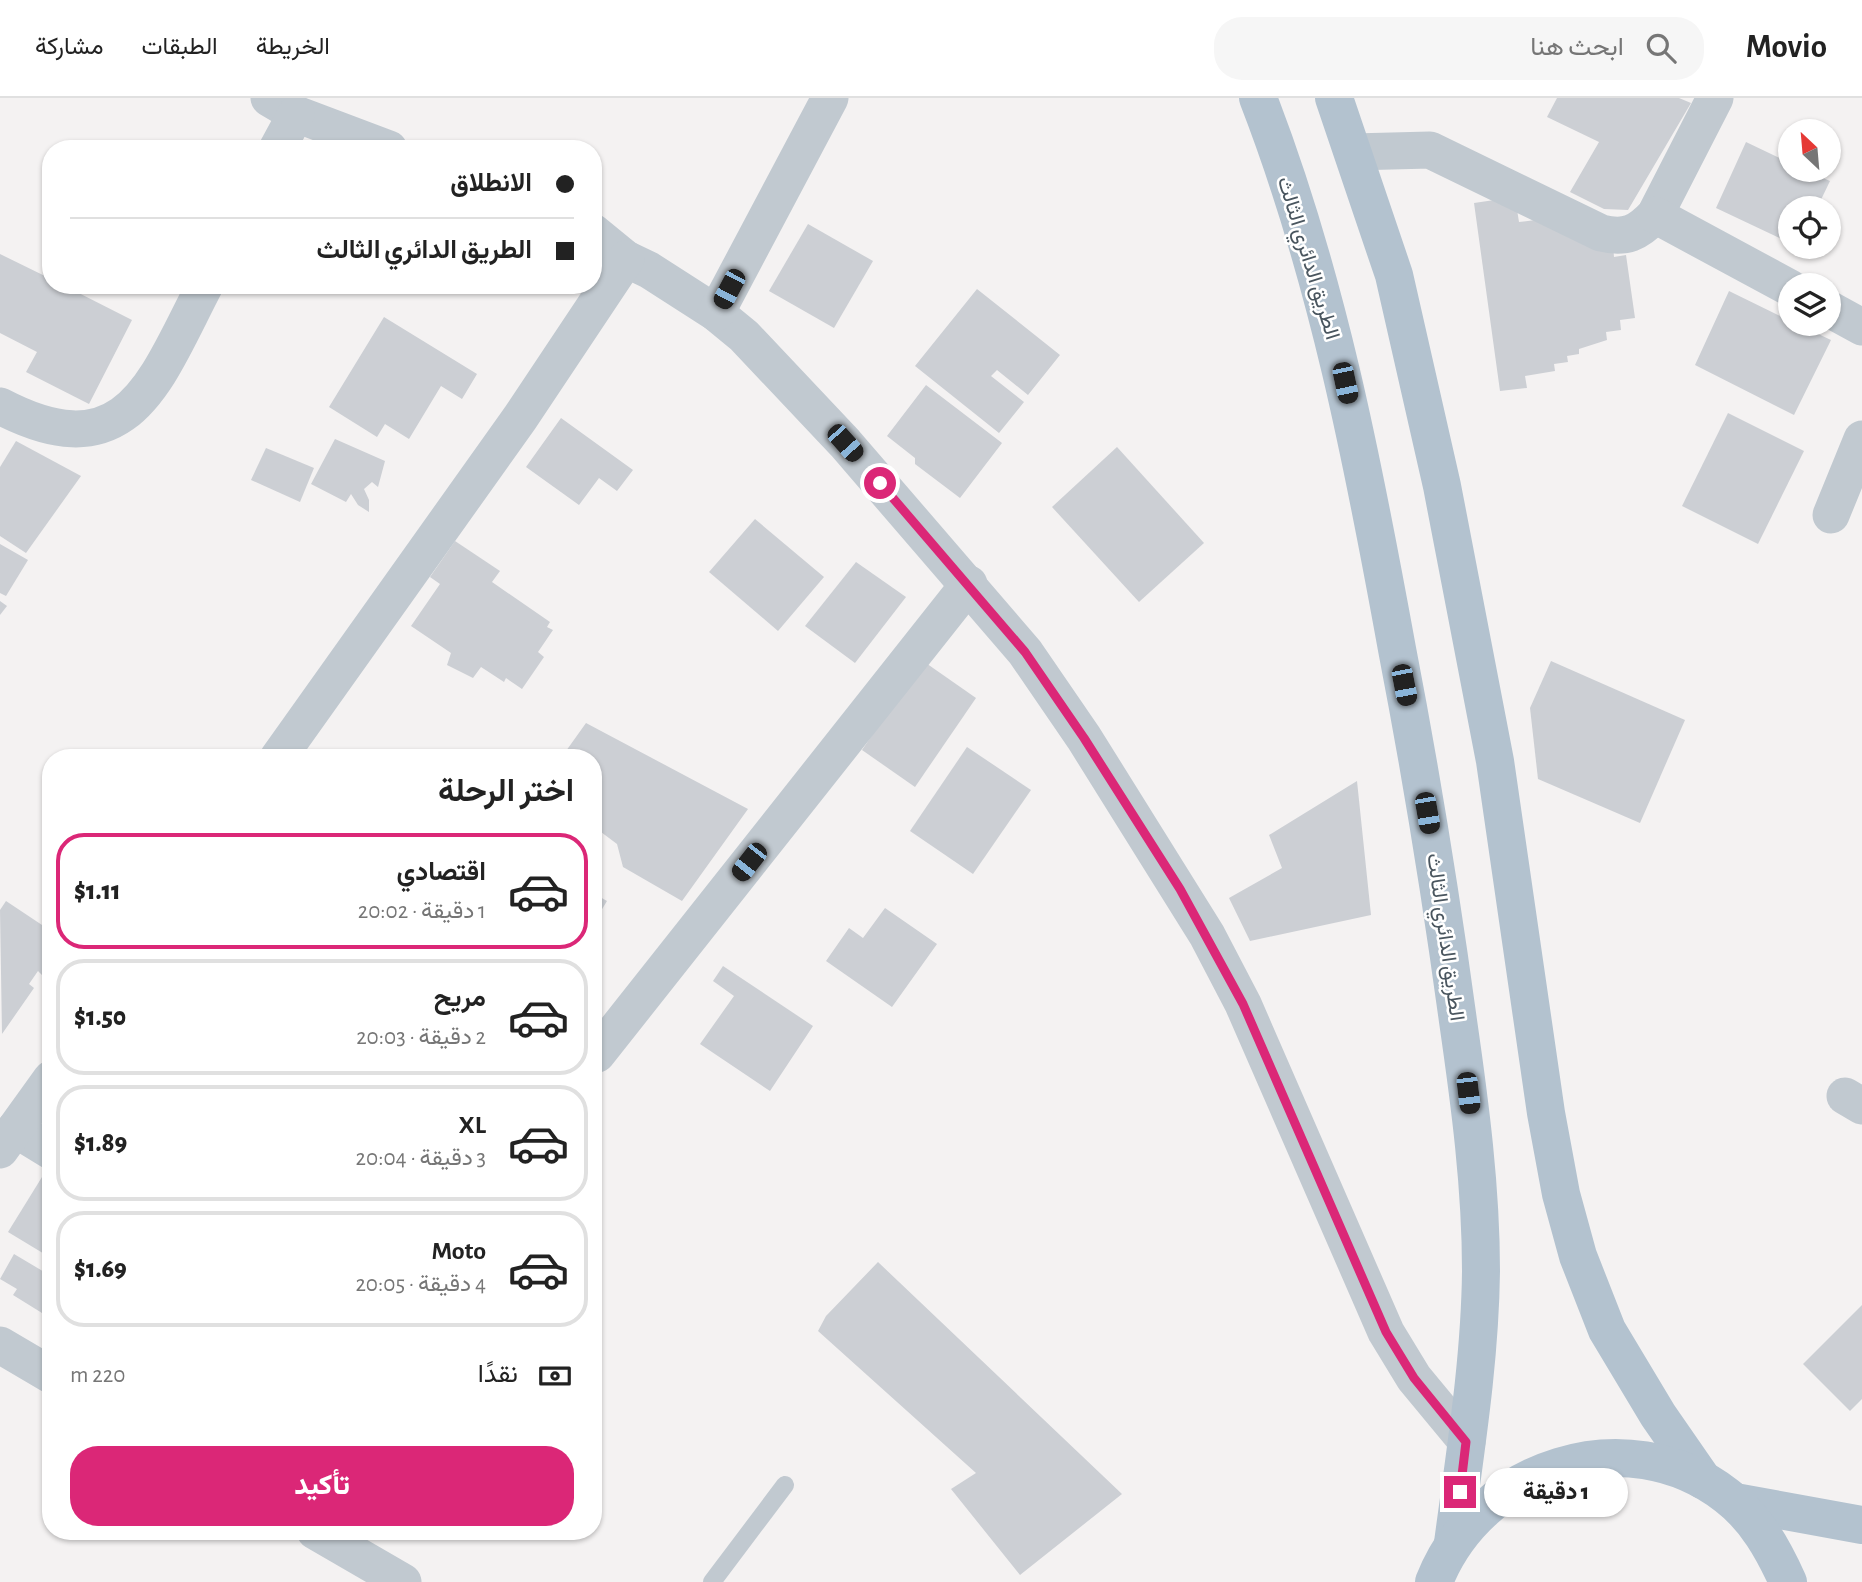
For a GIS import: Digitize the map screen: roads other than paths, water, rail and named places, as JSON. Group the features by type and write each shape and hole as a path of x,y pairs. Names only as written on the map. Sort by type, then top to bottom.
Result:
{"main road":[{"name":"الطريق الدائري الثالث","path":"1258,98 1334,336 1365,477 1444,913 1477,1163 1480,1282 1466,1442 1453,1543"},
{"path":"1334,98 1394,275 1442,486 1495,761 1546,1113 1561,1194 1578,1256 1606,1330 1658,1415 1703,1480"},
{"path":"1434,1582 1453,1543 1490,1501 1539,1472 1594,1458 1650,1461 1703,1480 1735,1502 1769,1541 1788,1582"},
{"path":"1735,1502 1862,1525"}],"street":[{"path":"716,313 830,98"},
{"path":"1353,152 1430,150 1601,233 1632,235 1641,230 1655,215 1715,98"},
{"path":"278,140 283,106 367,140"},
{"path":"1655,215 1778,282"},
{"path":"602,239 626,259 716,313 744,336 845,443 1025,652 1084,738 1207,935 1243,1004 1386,1332 1414,1378 1466,1442"},
{"path":"284,749 520,418 626,259"},
{"path":"0,406 51,428 73,430 107,423 130,410 149,391 200,294"},
{"path":"1841,316 1862,327"},
{"path":"1831,515 1862,439"},
{"path":"602,1048 969,584"},
{"path":"42,1092 8,1139 42,1148"},
{"path":"0,1345 42,1370"},
{"path":"331,1540 403,1582"}],"lane":[{"path":"712,1582 785,1485"}]}
